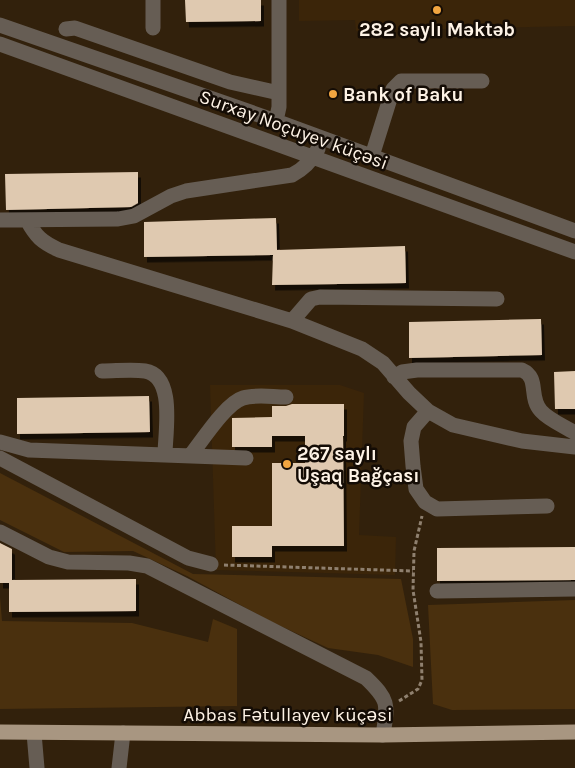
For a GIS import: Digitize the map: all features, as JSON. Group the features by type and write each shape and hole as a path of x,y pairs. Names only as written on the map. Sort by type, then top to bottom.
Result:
{"main road":[{"name":"Abbas Fətullayev küçəsi","path":"0,732 383,735 575,732"}],"street":[{"path":"152,0 153,28"},
{"path":"276,121 279,107 279,0"},
{"name":"Surxay Noçuyev küçəsi","path":"0,25 276,121 575,231"},
{"path":"66,29 75,28 243,86 279,94"},
{"name":"Surxay Noçuyev küçəsi","path":"0,44 575,252"},
{"path":"372,156 393,89 401,81 482,81"},
{"path":"0,220 118,219 134,216 171,196 186,191 292,175 301,171 314,157 324,139"},
{"path":"27,220 34,234 43,242 60,250 292,321 362,349 383,364 428,411 454,425 522,441 575,447"},
{"path":"292,321 310,299 320,297 497,299"},
{"path":"102,370 147,371 157,376 163,385 166,398 165,455"},
{"path":"394,377 402,372 416,370 522,370 529,373 532,378 534,399 542,413 575,432"},
{"path":"190,456 232,404 252,397 286,397"},
{"path":"428,411 414,427 411,441 416,489 425,502 437,509 547,506"},
{"path":"0,442 29,450 246,458"},
{"path":"0,458 188,558 211,564"},
{"path":"0,532 49,556 68,562 129,563 148,566 366,678 382,693 387,708 383,735"},
{"path":"437,591 575,589"},
{"path":"34,732 37,768"},
{"path":"119,768 123,733"}],"path":[{"path":"387,708 418,689 422,680 421,642 413,590 413,571 414,551 425,502"},
{"path":"211,564 413,571"}],"shaded area":[{"name":"282 saylı Məktəb","path":"299,0 575,0 575,26 356,31 355,20 299,21"},
{"name":"267 saylı Uşaq Bağçası","path":"210,385 340,385 364,393 359,535 396,537 395,575 216,570"},
{"path":"0,473 193,574 401,579 413,639 413,667 378,655 328,648 270,621 187,576 133,551 64,552 0,520"},
{"path":"0,597 2,621 132,623 208,642 213,619 237,629 237,706 0,709"},
{"path":"575,600 575,709 452,710 433,704 428,605"}],"building":[{"path":"185,0 261,0 261,21 186,22"},
{"path":"138,172 138,203 131,207 6,210 5,174"},
{"path":"276,218 277,250 405,246 406,283 272,285 273,255 144,257 144,222"},
{"path":"541,319 542,355 409,358 409,322"},
{"path":"575,371 575,409 555,409 554,372"},
{"path":"149,396 150,432 17,434 17,398"},
{"path":"344,404 344,546 272,546 272,557 232,557 232,526 272,526 272,463 305,463 305,436 272,436 272,447 232,447 232,418 272,417 272,406"},
{"path":"0,543 12,549 12,580 136,579 136,611 9,612 9,583 0,583"},
{"path":"575,547 575,580 437,581 437,548"}],"place":[{"name":"282 saylı Məktəb","path":"437,10"},
{"name":"Bank of Baku","path":"333,94"},
{"name":"267 saylı Uşaq Bağçası","path":"287,464"}]}
